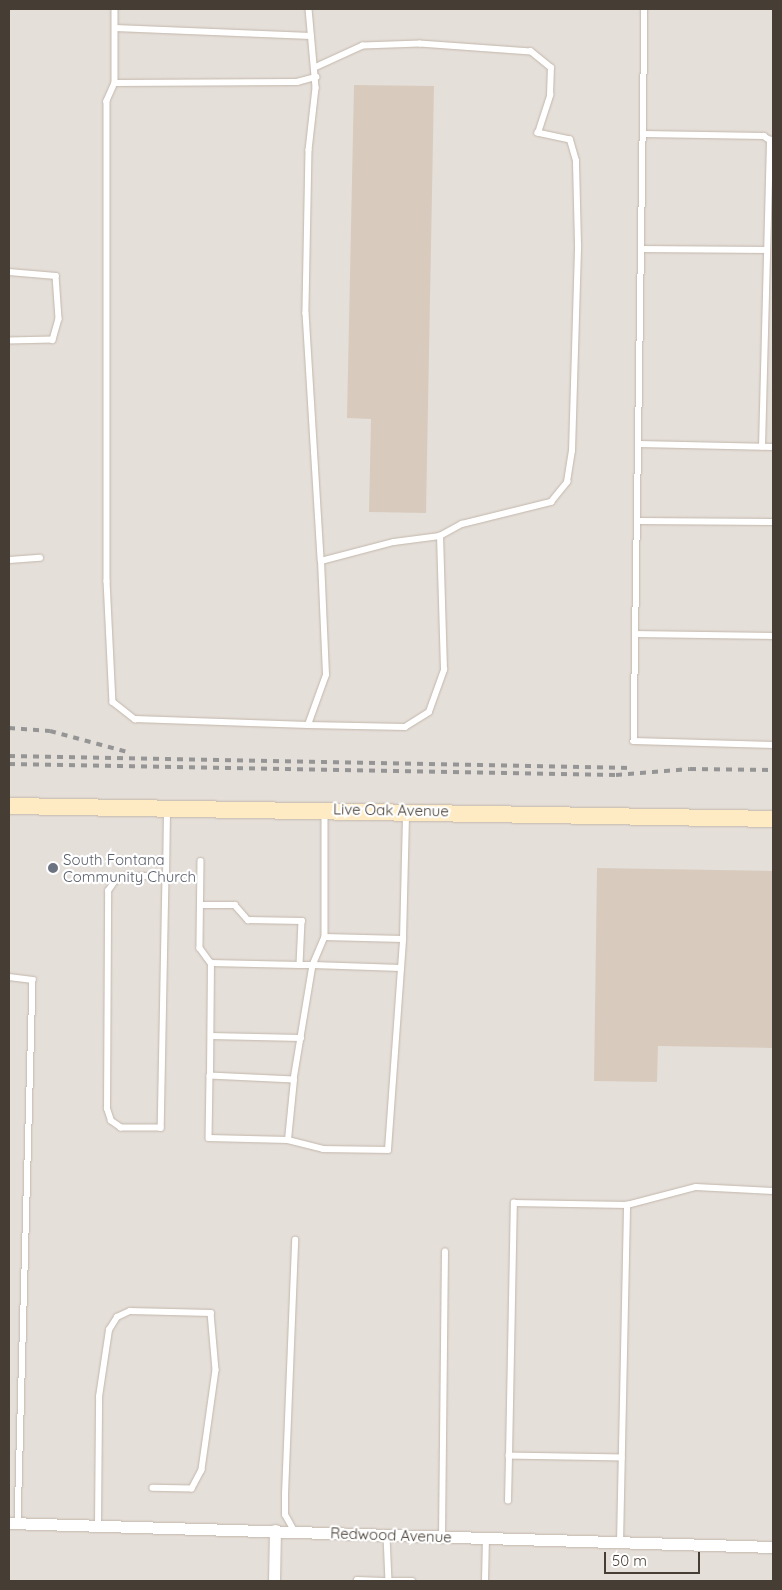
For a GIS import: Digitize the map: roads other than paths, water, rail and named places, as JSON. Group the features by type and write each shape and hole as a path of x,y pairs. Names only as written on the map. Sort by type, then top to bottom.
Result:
{"street":[{"name":"Live Oak Avenue","path":"9,806 325,809 773,818"},
{"name":"Redwood Avenue","path":"13,1523 98,1524 388,1536 486,1537 773,1547"},
{"path":"274,1581 275,1530"}],"lane":[{"path":"115,9 115,83 107,101 106,124 107,581 113,702 135,719 405,727 429,712 444,670 440,536"},
{"path":"308,9 316,77 309,150 306,313 326,675 308,725"},
{"path":"645,9 634,741 773,745"},
{"path":"115,28 311,36"},
{"path":"315,68 338,62 363,46 438,45 531,52 551,68 550,95 538,133 570,140 576,161 575,397 567,482 551,502 462,524 440,536 394,542 321,561"},
{"path":"115,83 297,82 316,77"},
{"path":"644,134 764,136 771,140 762,447"},
{"path":"642,249 767,250"},
{"path":"9,272 56,276 59,319 53,340 9,341"},
{"path":"639,444 773,447"},
{"path":"638,521 773,522"},
{"path":"9,560 40,558"},
{"path":"636,634 773,636"},
{"path":"166,876 126,876 115,881 108,891 107,1109 111,1121 121,1128 161,1128 166,876 167,807"},
{"path":"288,1140 294,1080 313,965 324,937 325,809"},
{"path":"201,861 200,948 211,963 209,1138 288,1140 323,1149 388,1150 403,939 407,811"},
{"path":"200,905 235,906 248,920 302,922 300,965"},
{"path":"324,937 403,939"},
{"path":"211,963 401,968"},
{"path":"9,977 33,980 13,1523"},
{"path":"210,1036 301,1038"},
{"path":"210,1076 294,1080"},
{"path":"508,1501 514,1203 627,1205 696,1187 773,1191"},
{"path":"620,1543 627,1205"},
{"path":"294,1531 285,1516 285,1494 295,1240"},
{"path":"442,1536 445,1252"},
{"path":"98,1524 99,1398 109,1330 117,1317 130,1311 211,1313 216,1370 202,1470 192,1489 153,1488"},
{"path":"509,1456 622,1458"},
{"path":"388,1536 389,1581"},
{"path":"485,1581 486,1537"},
{"path":"357,1580 412,1581"}],"railway":[{"path":"9,728 50,731 131,753"},
{"path":"9,756 633,768"},
{"path":"9,764 616,775 690,769 773,770"}],"place":[{"name":"South Fontana Community Church","path":"53,868"}]}
